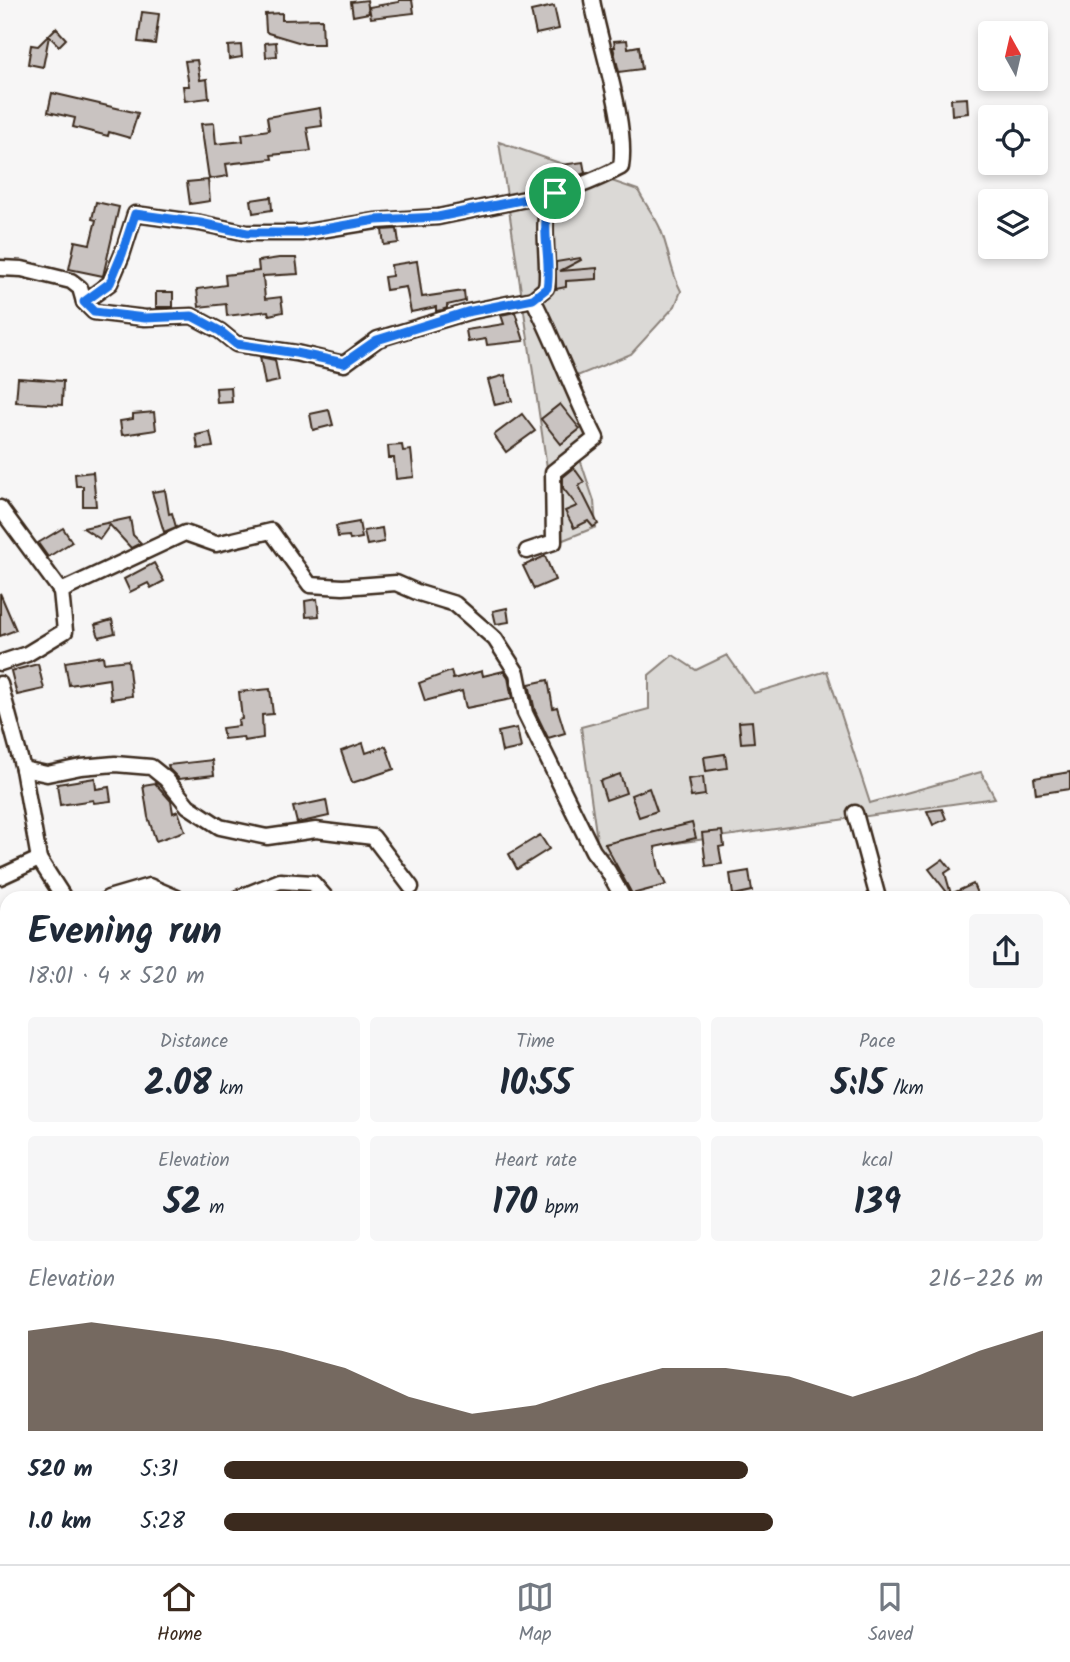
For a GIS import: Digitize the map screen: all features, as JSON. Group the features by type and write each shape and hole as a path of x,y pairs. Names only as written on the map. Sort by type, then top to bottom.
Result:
{"street":[{"path":"84,302 110,283 135,214 247,233 301,233 376,220 438,217 555,193 605,176 621,167 619,122 592,0"},
{"path":"0,268 22,269 71,281 80,288 84,302 94,312 145,318 192,316 220,331 236,344 344,363 377,340 467,312 533,299 547,288 549,276 546,219 548,203 555,193"},
{"path":"527,551 554,542 553,472 596,438 581,409 555,341 533,299"},
{"path":"0,508 61,591 65,631 27,654 0,663"},
{"path":"61,591 185,533 216,544 271,531 310,584 343,587 396,583 455,604 495,639 517,673 525,713 593,851 619,891"},
{"path":"0,684 23,769 39,859 60,891"},
{"path":"23,769 47,774 115,764 151,767 166,779 188,806 220,827 267,837 316,830 373,837 411,887"},
{"path":"855,813 876,891"},
{"path":"0,877 39,859"},
{"path":"255,891 280,881 313,883 320,891"},
{"path":"132,891 149,886 161,891"}],"shaded area":[{"path":"499,142 638,190 660,228 681,291 675,306 631,354 577,376 605,439 580,459 594,501 596,527 558,542"},
{"path":"673,655 696,670 727,655 754,693 827,671 870,803 981,772 995,798 599,854 581,727 649,709 649,675"}],"building":[{"path":"367,0 369,13 353,16 351,2"},
{"path":"412,0 414,13 371,18 369,7"},
{"path":"554,6 559,29 536,34 531,11"},
{"path":"142,12 159,14 155,44 138,42"},
{"path":"282,13 282,20 322,19 323,44 305,44 268,33 265,14"},
{"path":"56,28 66,39 59,46 49,36 43,67 28,64 31,45 38,46"},
{"path":"627,40 628,48 639,46 642,69 619,72 614,41"},
{"path":"276,42 277,56 266,57 265,43"},
{"path":"241,45 242,57 229,59 228,46"},
{"path":"197,60 200,80 207,79 209,98 185,101 183,86 189,86 185,61"},
{"path":"52,93 138,113 130,138 109,132 108,136 73,127 75,118 48,112"},
{"path":"967,98 968,113 952,115 951,99"},
{"path":"320,108 322,126 307,128 311,151 226,164 228,176 209,179 201,124 214,123 216,144 243,141 242,134 269,130 267,117"},
{"path":"583,162 585,173 548,181 546,167"},
{"path":"208,180 210,201 190,204 187,182"},
{"path":"271,197 272,210 253,213 251,200"},
{"path":"96,202 119,207 103,276 69,269 75,241 90,244 96,220 92,219"},
{"path":"397,229 399,243 384,245 382,230"},
{"path":"296,258 298,274 263,276 265,299 281,297 283,312 227,316 226,304 199,307 197,289 226,285 225,275 259,271 258,261"},
{"path":"581,260 560,271 597,268 597,279 566,281 566,287 556,289 556,262"},
{"path":"417,261 422,297 464,291 465,301 447,305 447,308 442,310 436,311 436,307 411,312 406,287 386,290 384,277 392,276 391,265"},
{"path":"156,292 173,292 173,307 156,307"},
{"path":"515,312 524,341 487,345 486,339 468,342 466,330 504,324 501,315"},
{"path":"260,357 275,360 279,381 265,384"},
{"path":"505,375 512,401 495,405 488,380"},
{"path":"18,378 63,381 62,405 16,402"},
{"path":"231,387 232,402 217,403 216,388"},
{"path":"560,404 580,429 561,444 541,419"},
{"path":"329,410 333,425 313,430 310,414"},
{"path":"154,412 156,430 122,435 120,421 133,419 133,414"},
{"path":"522,414 535,431 506,452 494,435"},
{"path":"210,432 213,447 198,449 196,435"},
{"path":"402,445 403,451 411,450 414,477 396,479 394,458 389,458 388,446"},
{"path":"574,468 584,482 579,486 598,524 593,527 588,521 574,528 565,511 577,506 563,488 563,477"},
{"path":"93,472 96,506 83,506 83,486 76,486 75,474"},
{"path":"165,490 169,514 172,513 176,527 164,532 152,492"},
{"path":"130,518 133,535 141,543 131,548 110,525 100,539 83,528"},
{"path":"359,522 362,538 350,540 349,536 338,537 336,526"},
{"path":"63,528 72,542 48,557 38,543"},
{"path":"382,528 384,542 367,545 364,531"},
{"path":"545,556 555,580 534,589 523,566"},
{"path":"154,563 164,581 151,588 148,583 130,592 124,579"},
{"path":"0,593 16,630 0,636"},
{"path":"317,599 319,616 306,617 305,601"},
{"path":"507,608 509,622 496,624 493,611"},
{"path":"112,620 115,633 99,637 95,625"},
{"path":"103,656 104,663 128,660 132,696 111,699 109,679 69,685 65,662"},
{"path":"38,664 44,689 17,695 11,671"},
{"path":"451,671 453,679 482,671 483,676 504,671 508,677 512,699 466,708 462,691 425,701 419,683"},
{"path":"548,680 553,708 557,707 565,733 548,738 535,711 529,684"},
{"path":"270,689 273,714 262,715 263,738 244,741 243,737 224,739 222,728 239,726 238,720 242,719 239,692"},
{"path":"752,721 754,742 741,743 739,722"},
{"path":"517,728 521,748 502,752 498,732"},
{"path":"363,743 366,753 386,746 394,769 352,783 341,751"},
{"path":"725,754 727,768 706,771 704,757"},
{"path":"212,760 214,775 179,779 168,765"},
{"path":"1070,772 1070,789 1036,794 1034,778"},
{"path":"620,774 626,793 606,800 600,781"},
{"path":"703,777 705,795 691,797 688,779"},
{"path":"95,778 96,789 109,787 111,801 94,803 93,800 60,805 57,784"},
{"path":"155,783 171,801 173,813 178,811 185,831 156,841 148,817 143,785"},
{"path":"649,788 657,811 639,817 631,795"},
{"path":"326,800 329,816 297,823 293,807"},
{"path":"942,809 946,819 933,825 927,811"},
{"path":"692,823 696,838 655,847 659,870 666,885 643,891 630,891 605,844"},
{"path":"722,831 724,846 719,847 722,864 706,866 702,833"},
{"path":"540,835 549,849 517,869 509,854"},
{"path":"943,859 951,869 945,873 950,891 946,891 929,869"},
{"path":"749,871 752,891 732,891 730,874"},
{"path":"973,884 976,891 958,891"}],"route":[{"path":"555,193 548,203 546,219 549,276 547,288 533,299 467,312 377,340 344,363 236,344 220,331 192,316 145,318 94,312 84,302 110,283 135,214 247,233 301,233 376,220 438,217 555,193"}]}
